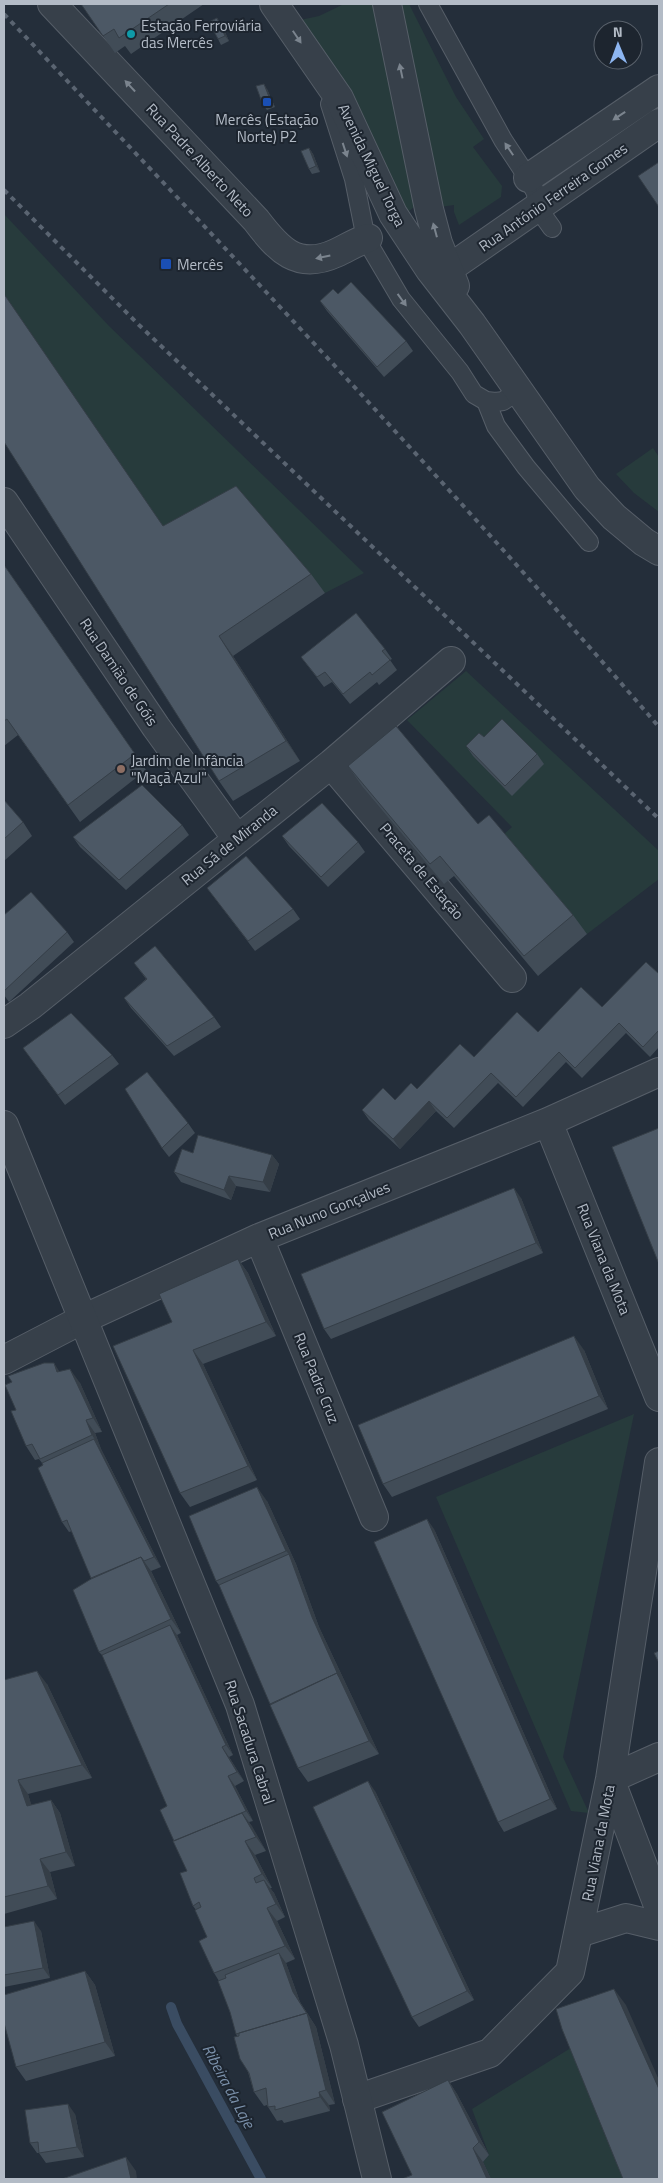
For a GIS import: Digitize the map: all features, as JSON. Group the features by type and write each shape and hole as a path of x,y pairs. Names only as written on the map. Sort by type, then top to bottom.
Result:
{"street":[{"name":"Rua Padre Alberto Neto","path":"52,4 256,220 278,248 288,255 305,258 326,257 353,243 368,238"},
{"name":"Avenida Miguel Torga","path":"274,4 339,98 393,214 430,270 472,324 587,488 614,517 644,542 659,551"},
{"name":"Avenida Miguel Torga","path":"387,4 429,209 447,270 472,324"},
{"name":"Rua António Ferreira Gomes","path":"528,178 659,89"},
{"name":"Rua António Ferreira Gomes","path":"447,270 544,218 659,123"},
{"name":"Rua Damião de Góis","path":"4,502 156,727 236,839"},
{"name":"Rua Sá de Miranda","path":"4,1024 30,1006 236,839 332,764 451,662"},
{"name":"Praceta de Estação","path":"332,764 512,978"},
{"name":"Rua Nuno Gonçalves","path":"4,1360 83,1319 259,1238 548,1122 659,1072"},
{"name":"Rua Viana da Mota","path":"548,1122 659,1397"},
{"name":"Rua Sacadura Cabral","path":"5,1132 240,1704 344,2045 377,2179"},
{"name":"Rua Padre Cruz","path":"259,1238 374,1517"},
{"name":"Rua Viana da Mota","path":"357,2099 490,2053 570,1972 610,1779 659,1462"},
{"path":"659,1757 610,1779 659,1908"},
{"path":"579,1934 626,1918 659,1926"}],"lane":[{"path":"428,4 503,140 528,178 536,193 544,218"},
{"path":"319,70 354,179 368,238 384,272 401,299 460,372 474,394 486,401 503,401 518,391"},
{"path":"486,401 496,426 526,467 589,542"}],"green space":[{"path":"344,4 377,4 418,204 409,211 402,209 348,90 300,20 319,16"},
{"path":"399,4 409,4 456,97 484,139 473,147 502,186 501,197 459,225 454,212 454,205 440,207"},
{"path":"4,214 109,326 364,573 325,593 250,506 176,546 4,294"},
{"path":"653,448 659,457 659,512 634,493 616,474"},
{"path":"466,671 659,851 659,879 587,934 503,835 512,827 407,720"},
{"path":"634,1414 563,1757 589,1813 571,1811 436,1497"},
{"path":"574,2046 628,2179 491,2179 483,2162 489,2155 472,2109"}],"building":[{"path":"81,4 169,4 119,38 114,29 103,36"},
{"path":"217,18 225,36 218,39 209,22"},
{"path":"264,84 271,102 263,105 256,86"},
{"path":"309,148 316,166 309,169 301,151"},
{"path":"659,162 659,207 638,176"},
{"path":"351,282 406,341 377,367 320,301 333,289 338,294"},
{"path":"4,294 163,526 236,486 311,574 219,636 286,741 219,781 4,442"},
{"path":"4,565 135,754 68,805 7,719 4,721"},
{"path":"356,613 385,649 382,651 390,660 372,675 370,672 343,694 325,672 317,677 301,657"},
{"path":"502,719 537,754 505,786 466,746 479,733 484,737"},
{"path":"396,726 478,824 489,815 573,915 524,956 440,856 430,864 348,766"},
{"path":"142,785 182,825 119,880 73,837"},
{"path":"4,800 23,822 4,839"},
{"path":"322,803 358,842 321,877 282,836"},
{"path":"246,856 293,909 248,941 207,888"},
{"path":"31,892 67,932 4,991 4,915"},
{"path":"155,946 214,1017 167,1046 124,998 147,979 134,963"},
{"path":"646,962 659,974 659,1030 643,1047 619,1023 575,1068 559,1052 516,1097 491,1073 447,1118 429,1101 393,1139 362,1110 383,1088 395,1100 411,1083 417,1089 460,1044 474,1057 517,1012 538,1032 581,987 602,1007"},
{"path":"71,1013 112,1055 58,1095 23,1048"},
{"path":"147,1072 188,1123 162,1148 125,1089"},
{"path":"659,1128 659,1264 612,1147"},
{"path":"198,1135 272,1155 263,1182 229,1176 224,1190 174,1172 182,1149 193,1153"},
{"path":"514,1188 536,1243 324,1329 301,1274"},
{"path":"238,1259 266,1322 193,1350 248,1466 180,1493 113,1346 172,1322 159,1294"},
{"path":"574,1336 599,1396 383,1484 358,1425"},
{"path":"44,1363 54,1363 57,1372 70,1369 93,1418 86,1420 92,1435 40,1459 32,1444 26,1446 11,1411 16,1410 5,1385 12,1382 8,1376"},
{"path":"94,1439 154,1557 144,1561 141,1557 91,1578 67,1520 62,1522 38,1468 43,1465 42,1463"},
{"path":"257,1487 286,1551 216,1581 189,1516"},
{"path":"427,1519 550,1799 498,1822 374,1542"},
{"path":"289,1554 312,1617 339,1677 337,1673 270,1704 219,1585"},
{"path":"141,1557 171,1619 99,1652 73,1590 91,1579"},
{"path":"170,1625 226,1745 222,1747 237,1772 228,1776 246,1811 174,1841 160,1810 167,1806 102,1655"},
{"path":"659,1651 659,1663 654,1653"},
{"path":"37,1671 82,1765 18,1780 27,1806 51,1800 66,1852 40,1859 48,1886 4,1897 4,1680"},
{"path":"337,1673 369,1741 298,1768 270,1705"},
{"path":"368,1781 467,1991 412,2017 313,1807"},
{"path":"242,1813 256,1837 245,1841 262,1874 254,1878 256,1883 264,1880 276,1904 267,1908 285,1946 214,1973 199,1941 207,1937 195,1910 201,1907 199,1902 193,1906 180,1873 187,1871 173,1841"},
{"path":"34,1921 43,1968 4,1975 4,1927"},
{"path":"279,1953 293,1992 307,2013 236,2034 218,1981 226,1978 225,1975"},
{"path":"85,1971 105,2042 16,2067 4,2023 4,1995"},
{"path":"614,1989 659,2089 659,2179 623,2179 562,2029 556,2009"},
{"path":"307,2013 326,2090 319,2092 320,2097 275,2110 275,2106 268,2107 266,2088 254,2092 249,2073 240,2059 234,2037 239,2036 239,2033"},
{"path":"448,2080 479,2142 473,2148 487,2179 402,2179 412,2175 382,2112"},
{"path":"68,2104 77,2147 39,2153 38,2142 30,2143 25,2110"},
{"path":"126,2157 131,2179 62,2179"}],"waterway":[{"name":"Ribeira da Laje","path":"171,2007 177,2024 261,2179"}],"railway":[{"path":"4,14 418,456 659,727"},
{"path":"4,190 139,325 659,819"}],"place":[{"name":"Estação Ferroviária das Mercês","path":"131,34"},
{"name":"Mercês (Estação Norte) P2","path":"267,102"},
{"name":"Mercês","path":"166,264"},
{"name":"Jardim de Infância \"Maçã Azul\"","path":"121,769"}]}
